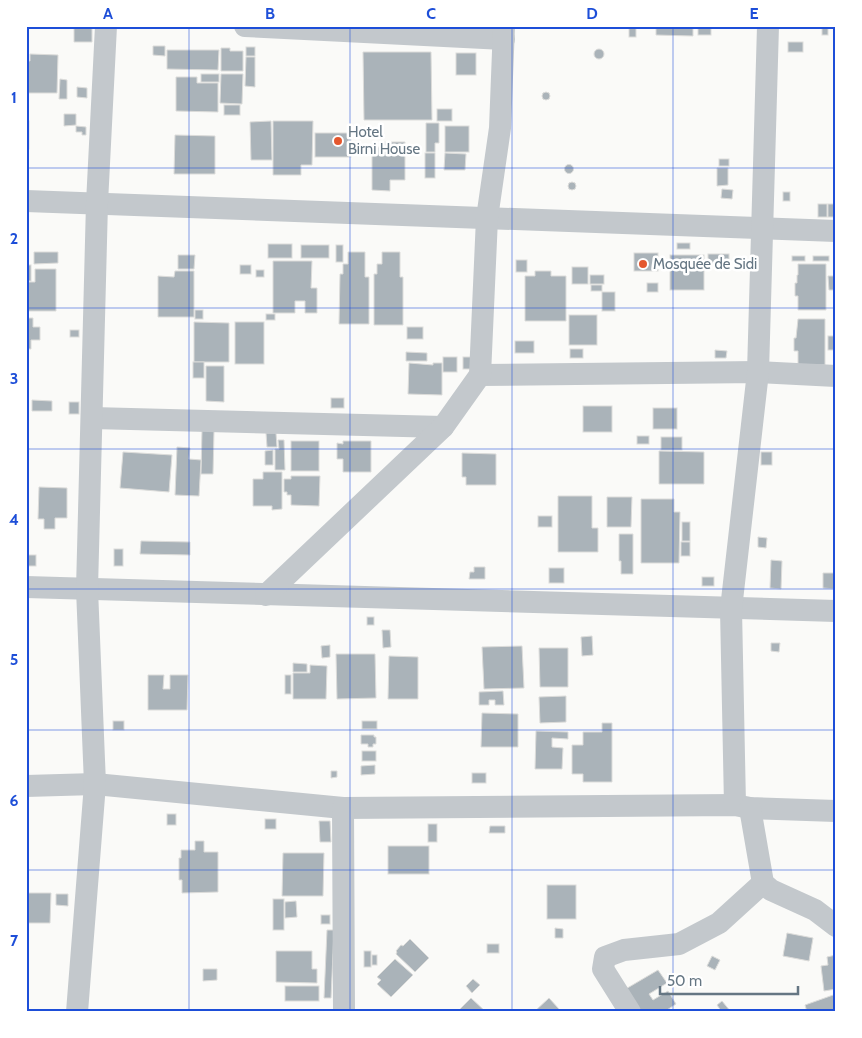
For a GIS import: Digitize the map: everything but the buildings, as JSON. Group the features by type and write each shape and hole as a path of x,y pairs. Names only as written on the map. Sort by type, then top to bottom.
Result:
{"street":[{"path":"77,1012 94,784 87,589 97,203 106,26"},
{"path":"245,26 504,33 500,128 487,218 480,376 443,427 266,594"},
{"path":"768,26 758,372 731,609 742,807 763,883 771,890 815,910 836,926"},
{"path":"26,201 836,231"},
{"path":"480,376 758,372 836,376"},
{"path":"92,418 443,427"},
{"path":"26,587 836,611"},
{"path":"26,786 94,784 342,808 742,807 836,811"},
{"path":"342,808 344,1012"},
{"path":"630,1012 603,969 604,957 624,950 679,944 719,923 763,883"}],"place":[{"name":"Hotel Birni House","path":"338,141"},
{"name":"Mosquée de Sidi","path":"643,264"}]}
